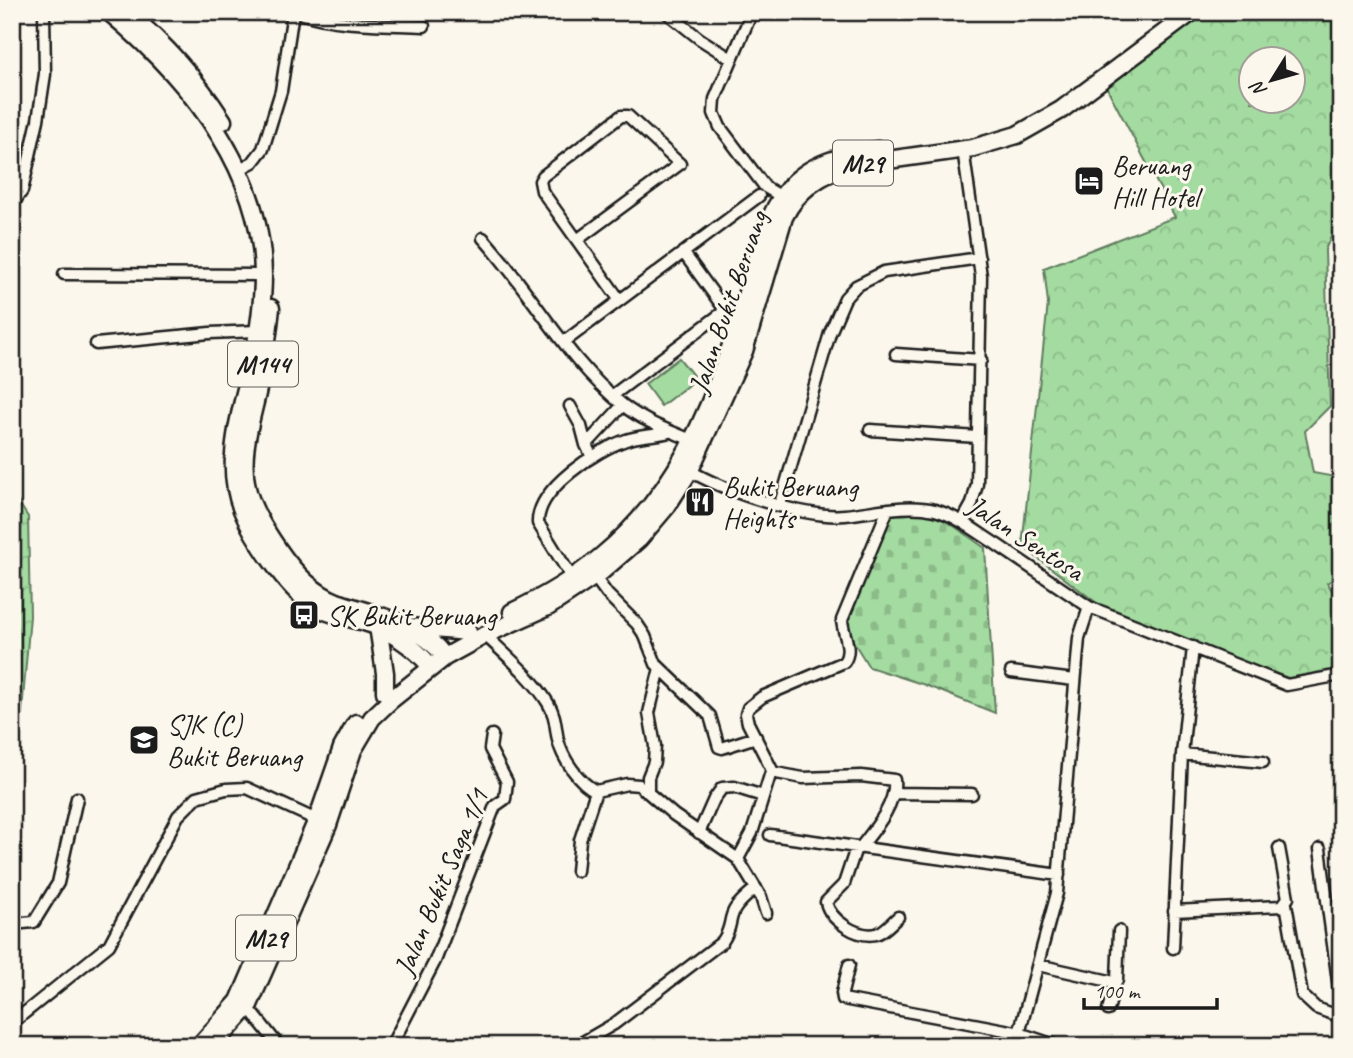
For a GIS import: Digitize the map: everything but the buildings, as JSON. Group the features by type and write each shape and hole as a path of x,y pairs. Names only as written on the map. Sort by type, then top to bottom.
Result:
{"main road":[{"name":"M144","path":"109,12 130,29 181,81 243,168 256,224 263,275 257,331 236,432 233,463 242,509 278,570 311,604 378,626 397,637 428,663"},
{"name":"M144","path":"127,12 146,19 198,83 229,129 267,225 273,262 273,298 267,346 244,459 247,487 262,525 287,562 326,598 380,614 410,627 442,653"},
{"name":"Jalan Bukit Beruang","path":"697,443 726,365 771,217 782,197 798,178 832,159 854,153 970,138 999,131 1054,103 1175,12"},
{"name":"Jalan Bukit Beruang","path":"442,653 548,607 594,576 639,539 667,506 744,351 784,217 791,203 815,180 834,170 852,165 993,144 1061,110 1192,12"},
{"name":"Jalan Bukit Beruang","path":"200,1046 239,1001 323,822 342,748 364,712 385,692 468,632 527,604 572,578 629,532 686,467"},
{"path":"378,626 385,692"},
{"path":"410,627 468,632"},
{"name":"Jalan Bukit Beruang","path":"214,1046 248,1007 361,734 381,709 428,663"}],"street":[{"path":"12,205 22,191 38,120 45,74 44,12"},
{"path":"243,168 259,156 263,149 281,91 295,12 315,19 424,26"},
{"path":"666,12 730,58"},
{"path":"751,12 730,58 715,99 714,113 720,127 765,187 782,197"},
{"path":"577,240 680,164 632,118 621,116 540,181 542,191 619,299"},
{"path":"962,149 979,258 982,297 976,495 962,522"},
{"path":"564,342 760,195"},
{"path":"483,238 506,264 588,374 646,421 697,443"},
{"path":"613,395 722,313 723,307 683,252"},
{"path":"780,504 830,333 845,298 856,286 884,272 979,258"},
{"path":"64,274 263,275"},
{"path":"96,344 257,331"},
{"path":"896,354 981,360"},
{"path":"586,445 623,405"},
{"path":"570,406 581,426 592,457"},
{"path":"870,430 978,437"},
{"path":"572,578 537,519 552,491 592,457 629,438 669,432"},
{"name":"Jalan Sentosa","path":"686,467 731,491 830,516 888,509 935,510 962,522 1089,607 1287,685 1341,675"},
{"path":"773,772 748,723 746,713 752,703 844,662 849,655 842,620 888,509"},
{"path":"594,576 607,594 637,624 660,668 710,716 719,747 756,737"},
{"path":"1021,1033 1057,893 1074,680 1079,638 1089,607"},
{"path":"485,635 546,700 556,719 557,737 564,755 587,785 596,791 626,784 639,785 674,816 737,859 756,888 766,913"},
{"path":"1173,948 1182,754 1193,647"},
{"path":"648,792 648,777 654,762 655,746 649,713 660,668"},
{"path":"1010,672 1074,680"},
{"name":"Jalan Bukit Saga 1/1","path":"391,1046 435,961 495,806 505,799 507,782 490,749 492,735"},
{"path":"1182,754 1263,762"},
{"path":"737,859 752,833 769,774 773,772 803,778 889,778 895,783 894,793 877,827 858,848 846,878 826,902 828,909 842,924 864,934 883,931 898,917"},
{"path":"699,832 722,788 734,787 763,796"},
{"path":"12,1023 109,945 178,816 197,797 226,789 247,788 323,822"},
{"path":"577,871 580,840 596,791"},
{"path":"894,793 972,794"},
{"path":"12,924 34,922 58,883 76,798"},
{"path":"770,835 1059,875"},
{"path":"1279,848 1302,995 1317,1008 1341,1017"},
{"path":"1320,849 1341,1003"},
{"path":"576,1046 614,1024 722,942 730,931 735,908 756,888"},
{"path":"1174,911 1274,907 1286,904"},
{"path":"1108,1010 1116,981 1119,931"},
{"path":"849,965 842,993 844,999 1021,1033 1058,1046"},
{"path":"1038,965 1116,981"},
{"path":"248,1007 279,1046"}],"green space":[{"path":"1198,12 1341,12 1341,213 1325,250 1330,406 1305,431 1313,473 1341,478 1341,574 1327,583 1341,603 1341,668 1288,678 1106,610 1022,546 1048,303 1044,268 1175,217 1107,88"},
{"path":"679,358 696,379 661,406 645,384"},
{"path":"12,492 28,517 30,616 19,747 12,755"},
{"path":"920,510 944,519 985,548 995,713 925,685 869,667 848,633 846,623 890,515"}],"place":[{"name":"Beruang Hill Hotel","path":"1089,181"},
{"name":"Bukit Beruang Heights","path":"700,502"},
{"name":"SK Bukit Beruang","path":"304,615"},
{"name":"SJK (C) Bukit Beruang","path":"144,740"}]}
